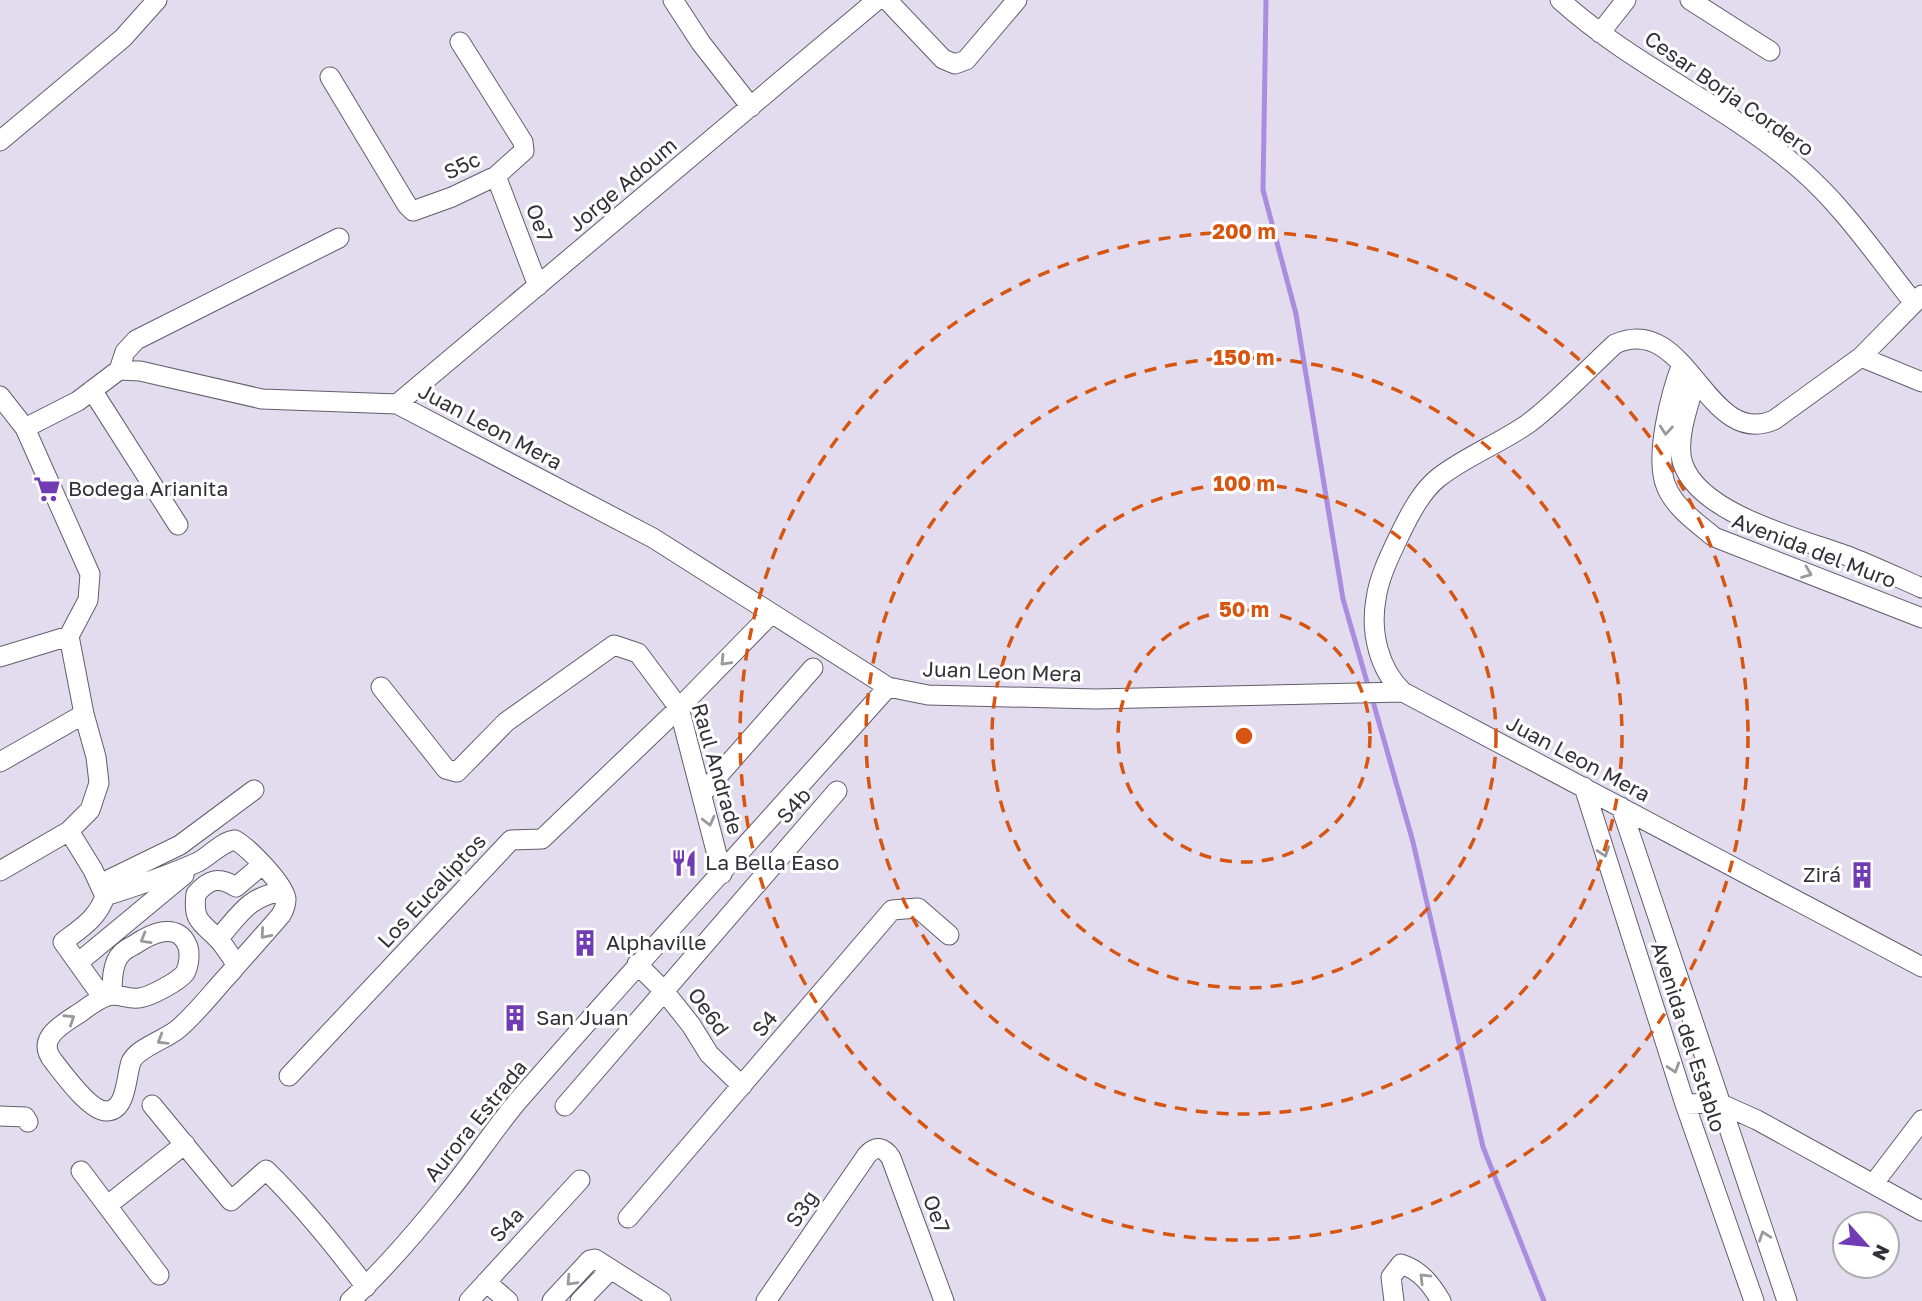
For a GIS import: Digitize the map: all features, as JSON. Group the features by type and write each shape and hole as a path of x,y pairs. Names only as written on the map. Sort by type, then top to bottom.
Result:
{"street":[{"path":"0,141 123,38 158,0"},
{"path":"673,0 701,43 751,107"},
{"name":"Jorge Adoum","path":"397,404 877,0"},
{"path":"887,0 943,59 955,64 966,60 1017,0"},
{"name":"Cesar Borja Cordero","path":"1560,0 1600,33 1767,143 1802,170 1918,299"},
{"path":"1600,33 1626,0"},
{"path":"1689,0 1719,9 1770,51"},
{"name":"S5c","path":"330,77 413,211 452,197 496,176 524,151 523,142 460,42"},
{"name":"Oe7","path":"496,176 538,286"},
{"path":"25,428 61,411 119,370 125,352 136,340 339,238"},
{"path":"1403,692 1394,684 1384,667 1376,641 1376,599 1392,552 1421,498 1438,479 1530,422 1615,344 1629,337 1646,338 1661,345 1682,364 1714,402 1734,419 1745,425 1763,425 1774,420 1861,357 1918,299"},
{"path":"1861,357 1922,382"},
{"name":"Avenida del Muro","path":"1682,364 1667,413 1663,461 1665,484 1682,509 1714,537 1922,618"},
{"name":"Juan Leon Mera","path":"119,370 140,371 262,399 397,404 653,538 888,687 928,695 1096,699 1403,692 1922,967"},
{"path":"1696,380 1686,410 1682,440 1683,464 1706,496 1749,521 1855,559 1922,588"},
{"path":"92,390 178,525"},
{"path":"0,396 25,428 90,574 88,600 69,635 84,713 96,757 99,783 90,810 69,831 0,871"},
{"name":"Los Eucaliptos","path":"289,1076 511,840 542,839 680,708 771,614"},
{"path":"0,657 69,635"},
{"name":"Raul Andrade","path":"381,687 446,769 457,772 506,722 614,645 638,653 680,708 722,874"},
{"path":"702,794 813,668"},
{"name":"Aurora Estrada","path":"350,1301 366,1287 446,1195 514,1106 637,964 722,874 888,687"},
{"path":"0,762 84,713"},
{"name":"Avenida del Establo","path":"1584,787 1685,1104 1754,1301"},
{"path":"103,890 180,845 254,790"},
{"name":"S4b","path":"565,1106 837,790"},
{"name":"Avenida del Establo","path":"1621,807 1787,1301"},
{"path":"69,831 103,890 100,910 63,942 79,962 105,988 138,999 162,989 185,973 189,960 188,946 177,934 165,931 114,946 79,962"},
{"path":"235,840 262,864 283,891 286,901 281,915 174,1032 137,1054 131,1063 121,1102 115,1109 107,1111 92,1106 46,1050 52,1032 105,988 114,946 204,859 229,841 235,840"},
{"path":"103,890 166,877 204,859"},
{"path":"236,887 262,864"},
{"path":"237,965 218,939 202,926 195,916 196,894 205,884 216,879 225,880 236,887 247,905"},
{"path":"218,939 247,905 258,897 283,891"},
{"name":"S4","path":"628,1218 892,910 918,908 949,935"},
{"name":"Oe6d","path":"637,964 664,991 691,1025 709,1054 742,1086"},
{"path":"185,973 211,994"},
{"path":"1685,1104 1719,1103 1757,1120 1922,1211"},
{"path":"152,1105 231,1201 267,1170 344,1257 366,1287"},
{"path":"0,1116 25,1117 28,1122"},
{"path":"1874,1183 1922,1120"},
{"path":"108,1205 185,1144"},
{"name":"Oe7","path":"879,1148 886,1150 891,1158 944,1301"},
{"name":"S3g","path":"766,1301 867,1155 879,1148"},
{"path":"81,1171 159,1275"},
{"name":"S4a","path":"469,1301 579,1180"},
{"path":"1874,1183 1922,1194"},
{"path":"552,1301 590,1260 597,1260 661,1301"},
{"path":"1394,1301 1391,1277 1401,1264 1414,1268 1433,1287 1441,1301"},
{"path":"580,1301 611,1269"},
{"path":"486,1282 508,1301"}],"waterway":[{"path":"1266,0 1263,190 1296,314 1343,599 1369,689"},
{"path":"1372,698 1413,842 1483,1147 1544,1301"}],"place":[{"name":"Bodega Arianita","path":"47,489"},
{"name":"La Bella Easo","path":"684,863"},
{"name":"Zirá","path":"1862,875"},
{"name":"Alphaville","path":"585,943"},
{"name":"San Juan","path":"515,1018"}]}
